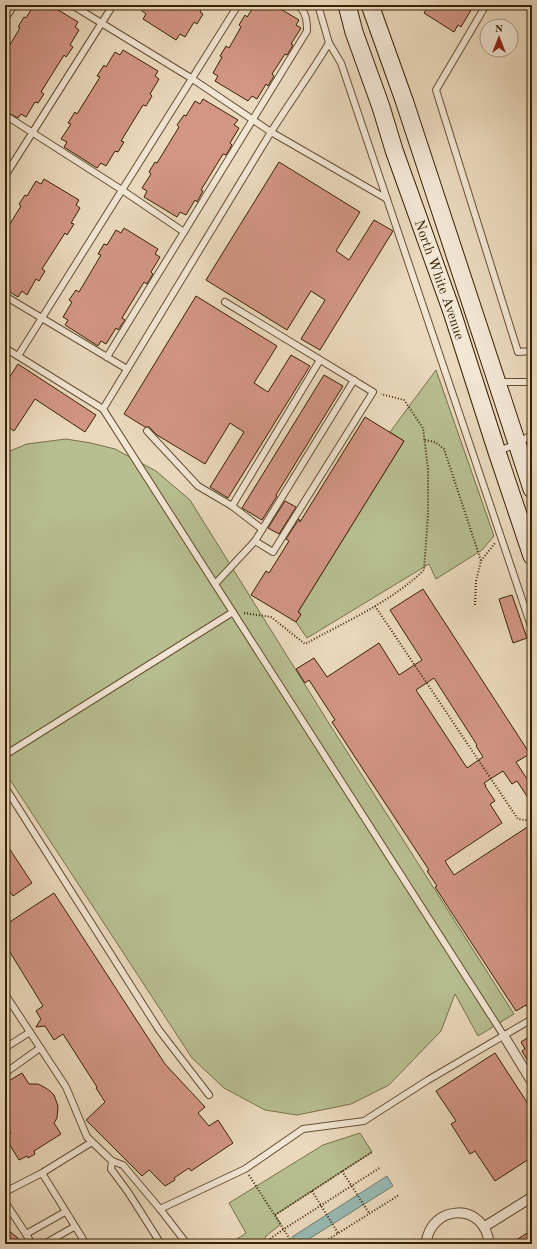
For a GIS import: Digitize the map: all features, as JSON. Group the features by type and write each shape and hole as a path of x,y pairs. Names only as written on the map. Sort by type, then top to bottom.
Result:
{"main road":[{"name":"North White Avenue","path":"370,5 404,100 532,489"},
{"name":"North White Avenue","path":"349,6 354,32 381,107 394,150 452,312 532,556"}],"street":[{"path":"504,1036 532,1082"},
{"path":"484,1227 532,1197"},
{"path":"426,1244 426,1236 431,1226 438,1219 447,1214 458,1212 468,1214 477,1219 484,1227 488,1237 488,1244"}],"lane":[{"path":"5,18 14,5"},
{"path":"72,5 191,78 271,132 387,199"},
{"path":"5,176 113,5"},
{"path":"18,356 238,5"},
{"path":"107,357 307,31 305,13 297,5"},
{"path":"318,5 329,43 341,64 532,629"},
{"path":"486,5 436,90 518,352 532,351"},
{"path":"103,409 271,132 290,102 308,78 329,43"},
{"path":"5,115 122,190 184,232"},
{"path":"5,296 127,370"},
{"path":"225,302 373,392 273,552 255,540"},
{"path":"5,348 103,409 504,1036"},
{"path":"232,506 320,360"},
{"path":"215,584 255,540 354,380"},
{"path":"497,382 532,382"},
{"path":"147,431 198,486 232,506 262,529"},
{"path":"497,452 517,444 532,434"},
{"path":"5,755 233,612"},
{"path":"5,787 159,1030 209,1095"},
{"path":"5,994 66,1087 87,1137 112,1161 123,1165 187,1244"},
{"path":"160,1209 245,1168 303,1129 364,1121 428,1080 532,1019"},
{"path":"5,1048 30,1032"},
{"path":"5,1073 40,1048"},
{"path":"5,1192 42,1173 92,1142"},
{"path":"112,1161 111,1169 128,1192 160,1244"},
{"path":"42,1173 74,1228 86,1244"},
{"path":"5,1202 32,1244"},
{"path":"26,1234 65,1212"},
{"path":"44,1244 74,1228"}],"path":[{"path":"233,612 270,617 305,644 374,606 414,579 424,570 428,514 428,470 423,428 404,400 373,392"},
{"path":"425,440 435,442 444,449 481,561"},
{"path":"475,605 476,581 481,561 501,536"},
{"path":"374,606 518,819 532,821"},
{"path":"275,1215 372,1152"},
{"path":"267,1244 271,1238 284,1229 381,1167"},
{"path":"245,1168 293,1244"},
{"path":"342,1171 369,1213"},
{"path":"312,1191 338,1233"},
{"path":"321,1244 399,1195"}],"green space":[{"path":"436,370 494,536 482,550 436,579 429,564 307,638 296,622 301,614 298,612 404,441 390,432"},
{"path":"66,439 115,449 156,471 190,500 330,725 514,1014 478,1036 455,994 441,1031 389,1085 351,1104 297,1115 265,1110 224,1088 192,1058 5,772 5,453 27,444"},
{"path":"360,1133 372,1152 275,1215 281,1224 266,1236 262,1244 240,1244 237,1239 246,1233 229,1203 323,1145"}],"water":[{"path":"387,1176 393,1186 301,1244 296,1244 292,1237"}],"building":[{"path":"34,5 50,5 78,22 75,27 79,30 70,45 73,47 66,57 64,55 41,92 44,94 38,103 35,102 26,117 21,114 18,118 5,111 5,53 20,28 18,27 24,17 26,18"},
{"path":"144,5 205,5 200,12 203,14 197,24 194,22 185,37 180,34 176,40 143,19 146,14 141,10"},
{"path":"255,5 274,5 299,20 296,25 301,28 291,44 293,45 287,55 285,54 272,74 274,76 268,86 266,84 257,99 252,96 248,101 215,81 218,76 213,73 226,46 229,48 241,27 239,25 245,15 247,17"},
{"path":"429,5 474,5 461,27 458,25 454,32 424,13"},
{"path":"123,50 158,71 155,76 159,79 150,94 152,96 146,106 143,105 121,141 124,142 118,152 115,151 106,166 101,163 97,168 64,147 67,142 61,139 71,124 68,123 75,112 77,114 100,77 97,76 104,65 106,67 115,52 120,55"},
{"path":"203,99 238,120 234,125 239,128 230,143 232,145 226,155 223,154 201,190 203,191 197,202 195,200 186,215 180,212 177,217 144,197 147,191 142,188 151,174 149,172 155,162 157,163 179,127 177,125 184,115 186,116 195,101 200,104"},
{"path":"279,162 360,212 336,251 349,260 374,220 393,231 320,350 301,339 325,300 311,291 287,330 206,280"},
{"path":"44,179 79,200 76,205 80,208 71,223 74,224 67,235 65,233 42,269 45,271 39,281 36,279 27,295 22,291 18,297 5,289 5,232 21,206 19,204 25,195 27,196 36,181 41,184"},
{"path":"124,228 158,249 155,254 160,257 151,272 153,274 147,284 144,282 122,318 125,320 118,330 116,328 106,344 101,341 98,346 65,325 68,320 63,317 72,302 69,300 76,290 79,292 101,255 98,254 104,244 107,245 116,230 121,233"},
{"path":"196,296 277,346 254,383 268,392 291,355 310,366 228,498 210,487 244,432 230,423 205,464 157,435 149,427 145,427 124,414"},
{"path":"18,364 96,415 85,432 35,399 14,431 5,425 5,384"},
{"path":"324,375 343,386 262,520 242,508"},
{"path":"365,417 404,441 298,612 301,614 296,622 251,595 266,571 269,573 289,541 286,539 299,519 300,522"},
{"path":"285,501 296,507 279,534 268,528"},
{"path":"423,589 530,754 516,762 527,779 532,776 532,804 517,781 512,784 503,771 484,783 495,801 490,804 502,823 445,861 454,875 532,824 532,1014 526,1005 516,1011 435,887 437,886 427,871 429,870 332,722 335,720 309,680 305,683 296,669 314,658 327,677 379,643 399,675 422,660 390,610","holes":["434,678 477,745 476,746 483,757 467,768 416,690"]},
{"path":"512,595 527,638 513,643 499,599"},
{"path":"5,842 32,883 13,896 5,886"},
{"path":"54,893 165,1064 205,1107 198,1113 209,1126 218,1120 233,1143 191,1171 189,1168 165,1186 149,1170 142,1176 86,1120 105,1102 96,1088 97,1087 63,1034 54,1040 45,1026 36,1027 41,1019 36,1011 43,1006 5,944 5,925"},
{"path":"532,1035 532,1068 522,1051 525,1049 521,1042"},
{"path":"495,1053 532,1110 532,1157 495,1181 475,1151 470,1154 451,1124 456,1121 436,1091"},
{"path":"22,1073 29,1084 38,1084 54,1095 58,1106 57,1118 54,1123 61,1134 34,1151 35,1154 28,1158 27,1156 19,1160 8,1142 10,1141 7,1135 11,1133 5,1123 5,1083"},
{"path":"5,1228 18,1238 13,1244 5,1244"},
{"path":"532,1230 532,1244 510,1244"}]}
